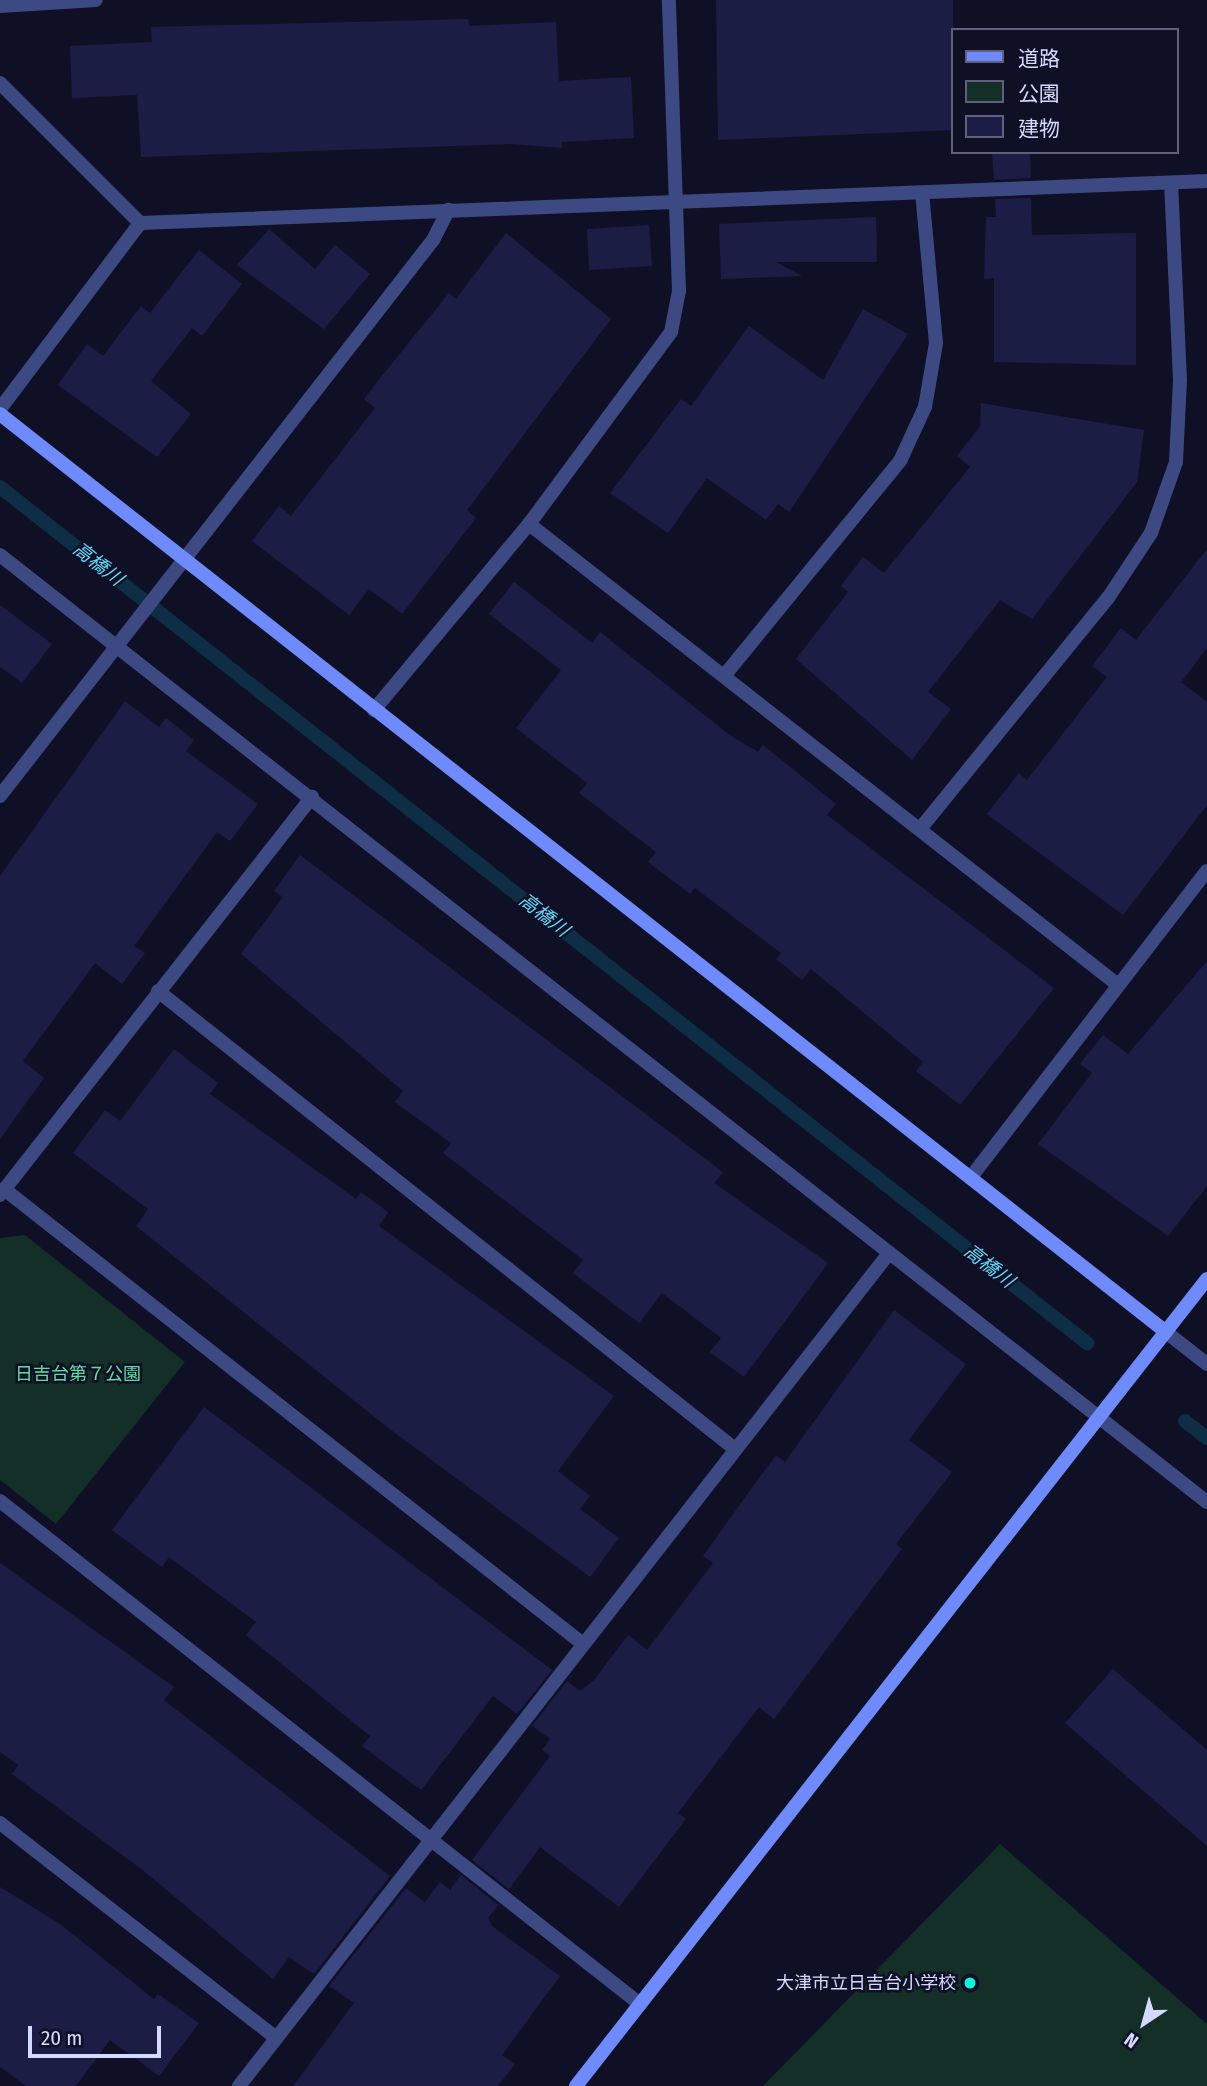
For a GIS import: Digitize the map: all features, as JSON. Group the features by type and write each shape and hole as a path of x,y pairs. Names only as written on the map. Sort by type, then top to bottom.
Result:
{"street":[{"path":"0,6 96,0"},
{"path":"374,710 529,524 671,331 679,291 669,0"},
{"path":"0,83 140,223 677,197 922,193 1207,181"},
{"path":"920,830 1108,597 1151,533 1176,462 1180,380 1171,183"},
{"path":"724,676 900,461 925,407 936,343 922,193"},
{"path":"0,796 433,240 448,210"},
{"path":"0,408 140,223"},
{"path":"0,414 1207,1364"},
{"path":"529,524 1118,985"},
{"path":"0,555 119,644 1207,1502"},
{"path":"312,797 2,1192 583,1644"},
{"path":"971,1177 1207,871"},
{"path":"159,991 735,1449"},
{"path":"239,2086 889,1253"},
{"path":"576,2086 1207,1279"},
{"path":"0,1501 639,2004"},
{"path":"0,1823 276,2038"}],"green space":[{"name":"日吉台第７公園","path":"25,1235 185,1362 56,1524 0,1480 0,1238"},
{"path":"1000,1844 1207,2024 1207,2086 763,2086"}],"building":[{"path":"716,0 953,0 951,130 718,140"},
{"path":"468,19 469,26 556,22 559,81 631,77 634,138 562,142 562,148 511,144 141,157 137,95 72,98 70,46 152,42 151,27"},
{"path":"992,154 1030,154 1031,178 994,180"},
{"path":"1031,198 1032,235 1136,233 1136,365 994,362 994,278 984,279 986,217 996,217 995,199"},
{"path":"876,217 877,262 776,262 802,276 721,279 719,224"},
{"path":"649,225 652,266 589,270 587,229"},
{"path":"269,229 315,269 335,245 370,274 324,329 237,265"},
{"path":"506,233 611,319 467,510 476,518 402,614 369,589 349,615 252,541 279,506 291,516 375,408 364,399 449,293 456,299"},
{"path":"199,250 242,284 202,336 192,328 151,381 191,414 157,457 58,385 87,344 103,356 141,306 150,313"},
{"path":"863,309 908,334 789,512 778,504 766,520 707,478 668,533 610,493 681,399 691,406 749,326 823,380"},
{"path":"981,403 1144,430 1137,482 1032,619 1000,600 928,692 951,709 912,760 796,659 848,592 841,586 863,557 884,573 970,467 957,456 980,426"},
{"path":"1207,549 1207,648 1181,682 1207,702 1207,805 1123,915 987,814 1019,773 1027,780 1107,677 1092,666 1121,628 1136,640"},
{"path":"514,582 592,643 600,632 731,736 758,752 763,745 836,804 827,815 1054,988 960,1105 916,1071 923,1062 811,969 802,980 776,959 781,953 695,888 690,894 648,862 656,852 579,793 587,783 516,728 561,670 489,614"},
{"path":"0,605 52,644 22,683 0,667"},
{"path":"125,701 159,727 166,718 194,740 186,751 258,804 230,841 217,832 134,946 145,953 122,984 95,963 23,1061 44,1078 0,1139 0,876"},
{"path":"300,855 723,1172 714,1183 828,1263 744,1377 710,1352 721,1338 662,1293 639,1323 573,1273 583,1260 443,1153 451,1143 395,1102 403,1091 241,954 283,897 274,891"},
{"path":"1207,961 1207,1186 1168,1236 1038,1144 1092,1073 1080,1064 1103,1035 1128,1054"},
{"path":"174,1049 218,1083 210,1094 356,1199 361,1192 388,1212 379,1226 614,1396 558,1471 590,1496 580,1509 619,1538 590,1577 391,1430 136,1226 148,1209 73,1153 105,1110 120,1121"},
{"path":"894,1310 966,1364 909,1440 952,1472 896,1544 902,1549 774,1719 759,1707 678,1813 686,1819 619,1907 540,1847 509,1889 472,1860 550,1756 542,1750 550,1739 532,1726 567,1681 580,1691 594,1680 628,1635 647,1650 713,1563 703,1556 746,1496 776,1455 785,1462"},
{"path":"204,1407 552,1670 517,1714 493,1696 421,1790 362,1746 370,1736 246,1635 256,1622 169,1557 162,1567 112,1530"},
{"path":"0,1563 174,1687 164,1700 390,1876 314,1974 289,1957 273,1979 144,1871 12,1774 18,1765 0,1752"},
{"path":"1113,1669 1207,1750 1207,1846 1065,1723"},
{"path":"461,1875 498,1905 488,1918 492,1926 560,1976 502,2055 515,2064 498,2086 293,2086 354,2003 329,1986 406,1888 425,1902 440,1882 450,1890"},
{"path":"0,1887 60,1924 154,1999 158,1994 199,2023 159,2076 110,2040 76,2086 26,2086 0,2067"}],"waterway":[{"name":"高橋川","path":"0,487 1087,1343"},
{"name":"高橋川","path":"1185,1421 1207,1438"}],"place":[{"name":"大津市立日吉台小学校","path":"970,1983"}]}
